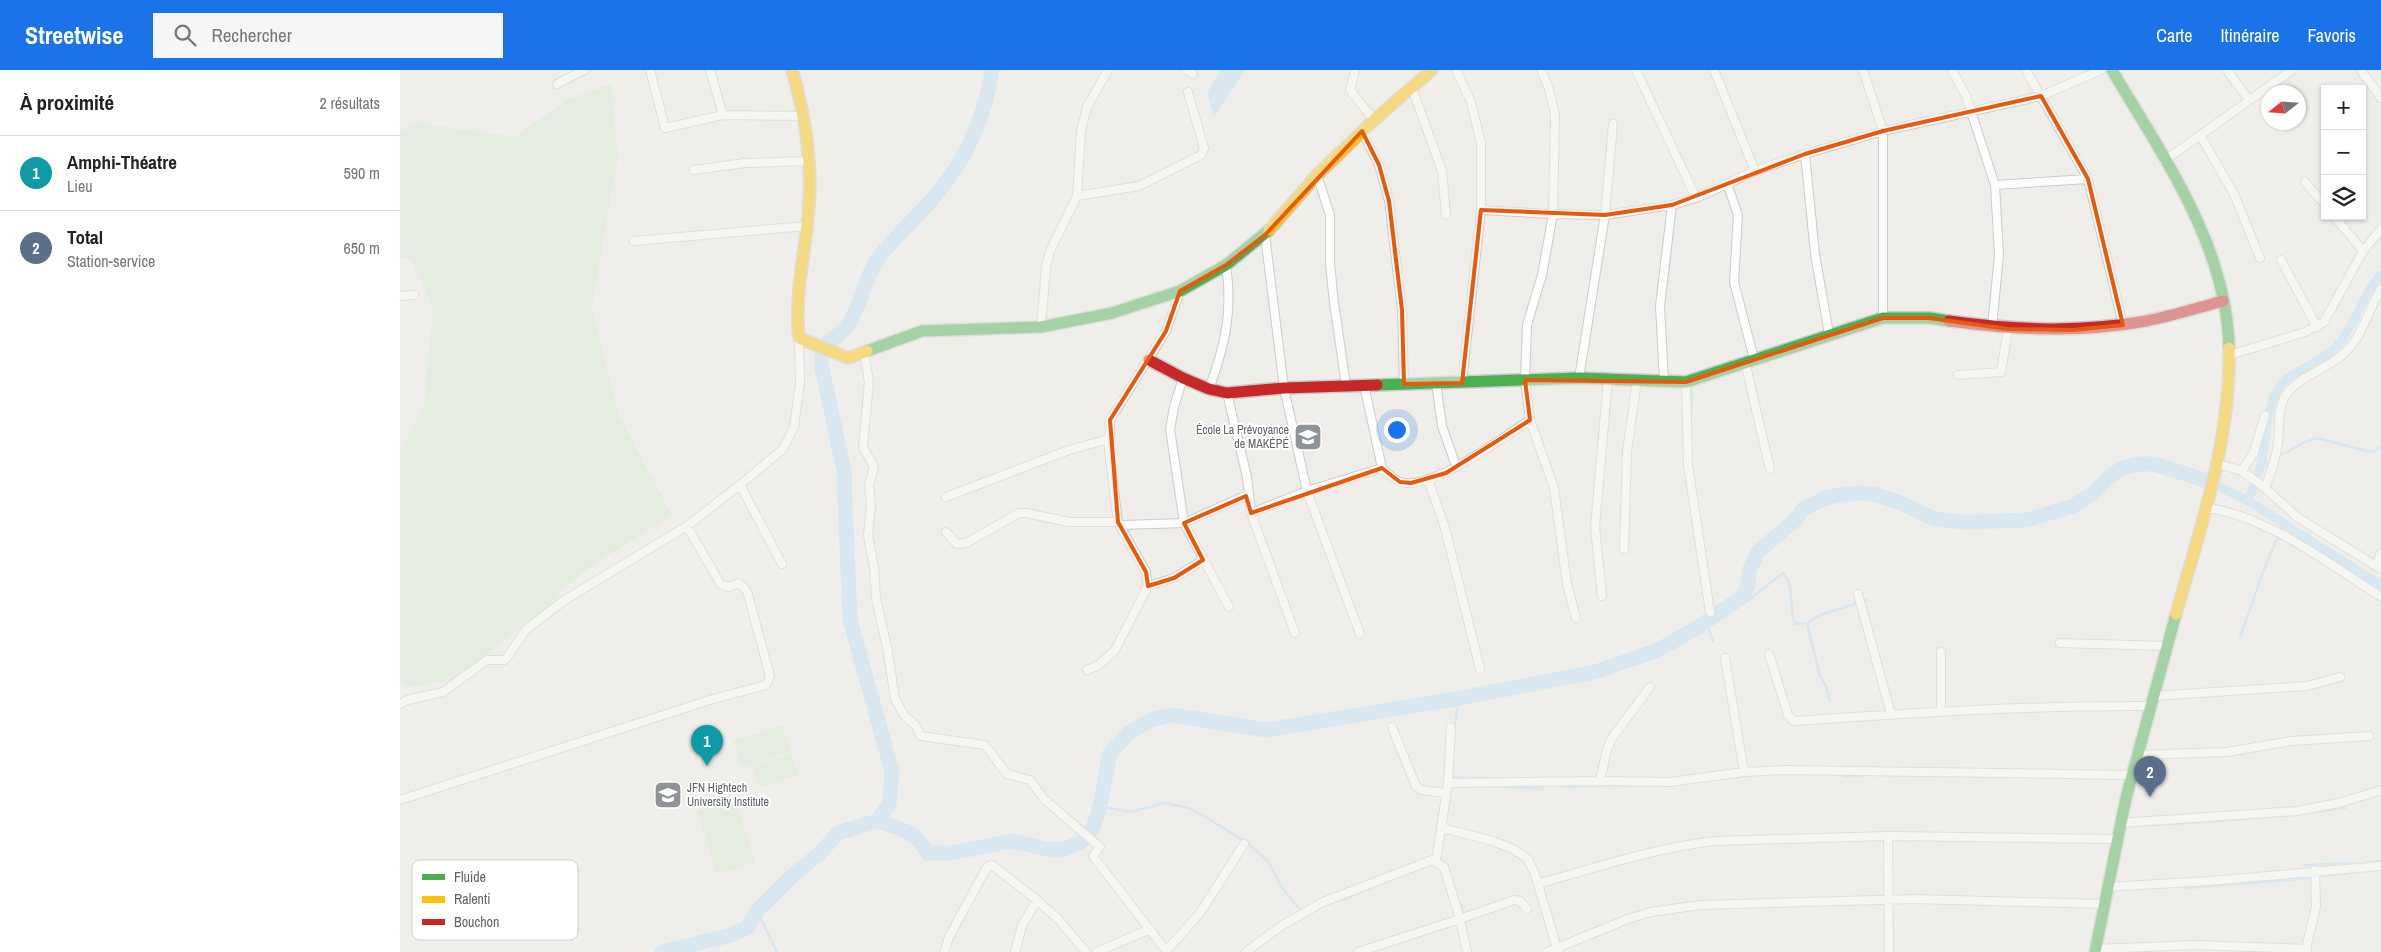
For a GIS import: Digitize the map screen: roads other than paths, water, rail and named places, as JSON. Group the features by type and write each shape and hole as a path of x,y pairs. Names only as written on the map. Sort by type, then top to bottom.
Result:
{"street":[{"path":"557,84 584,70"},
{"path":"650,70 665,128 723,115 805,116"},
{"path":"710,70 723,115"},
{"path":"400,704 407,700 443,692 487,660 505,660 526,630 563,600 686,526 740,485 783,448 789,439 794,427 800,383 799,338 796,319 797,282 810,187 805,116 792,70"},
{"path":"1041,327 1046,267 1050,251 1077,196 1081,131 1086,107 1108,70"},
{"path":"1355,70 1350,90 1374,120"},
{"path":"799,338 848,358 922,331 1041,327 1112,313 1180,291 1226,265 1265,236 1317,175 1374,120 1432,70"},
{"path":"1456,70 1478,122 1481,142 1481,210 1462,382"},
{"path":"1541,70 1549,89 1555,115 1553,214 1542,275 1527,325 1525,380 1530,420 1554,488 1567,584 1576,618"},
{"path":"1636,70 1696,198"},
{"path":"1714,70 1755,172"},
{"path":"1863,70 1883,132 1883,318"},
{"path":"1952,70 1966,96 1994,185 1999,255 1992,327"},
{"path":"2026,70 2088,179 2123,324"},
{"path":"1481,210 1553,214 1605,214 1672,205 1696,198 1727,183 1805,154 1883,132 2041,96 2101,70"},
{"path":"2112,70 2193,211 2204,237 2216,268 2223,300 2230,355 2228,420 2218,467 2136,755 2103,904 2095,951 2196,945 2306,950 2316,907 2315,870"},
{"path":"2227,70 2249,100"},
{"path":"2164,161 2292,70"},
{"path":"2361,70 2381,98"},
{"path":"1412,88 1441,165 1446,215"},
{"path":"1077,196 1139,186 1201,155 1204,148 1188,92"},
{"path":"1579,378 1605,214 1613,124"},
{"path":"1362,131 1379,165 1389,201 1402,310 1404,384"},
{"path":"2200,135 2234,194 2260,258"},
{"path":"1805,154 1815,254 1829,334"},
{"path":"694,170 745,163 809,161"},
{"path":"1317,175 1330,215 1330,264 1346,386"},
{"path":"1994,185 2088,179"},
{"path":"2306,182 2321,201"},
{"path":"1727,183 1738,215 1734,282 1770,469"},
{"path":"1664,382 1660,306 1672,205"},
{"path":"2337,220 2363,251"},
{"path":"634,241 806,226"},
{"path":"2230,355 2317,327 2324,322 2363,251 2381,229"},
{"path":"1265,236 1284,388 1307,491 1360,634"},
{"path":"2281,260 2317,327"},
{"path":"1209,389 1222,351 1228,318 1230,289 1226,265"},
{"path":"2265,488 2278,446 2279,412 2283,400 2291,388 2341,356 2348,349 2364,324 2381,289"},
{"path":"1087,670 1103,662 1115,650 1148,586 1146,572 1120,524 1110,440 1110,420 1149,360 1168,326 1180,291"},
{"path":"400,296 414,295"},
{"path":"1149,360 1209,389 1227,393 1284,388 1579,378 1686,382 1883,318 1929,318 2008,329 2073,330 2146,321 2223,300"},
{"path":"1958,375 2001,372 2008,329"},
{"path":"864,352 869,382 863,447 874,466 869,486 871,506 868,535 874,568 876,599 887,648 895,699 904,715 916,726 922,736 985,745 1007,774 1030,780 1044,799 1079,831 1100,847 1093,856 1167,952 1200,913 1244,844"},
{"path":"1183,378 1174,407 1170,429 1184,523 1229,607"},
{"path":"1602,596 1595,526 1608,379"},
{"path":"1624,549 1627,452 1637,380"},
{"path":"1686,382 1688,465 1710,612"},
{"path":"1436,383 1442,426 1456,466"},
{"path":"1364,385 1382,468 1400,482 1411,483 1446,473 1530,420"},
{"path":"1227,393 1249,494 1251,514 1295,633"},
{"path":"2242,471 2254,452 2265,415"},
{"path":"946,497 1069,450 1110,440"},
{"path":"2218,467 2242,471 2265,488 2297,517 2379,568 2381,552"},
{"path":"1251,514 1307,491 1382,468"},
{"path":"1428,479 1445,528 1480,669"},
{"path":"740,485 782,564"},
{"path":"946,532 957,544 966,543 1019,513 1026,512 1069,522 1120,524 1184,523 1249,494"},
{"path":"2208,504 2260,523 2381,597"},
{"path":"400,799 714,699 766,685 770,676 747,591 739,582 729,587 721,585 686,526"},
{"path":"1148,586 1174,578 1203,560"},
{"path":"1858,594 1891,714"},
{"path":"2060,643 2167,646"},
{"path":"1941,652 1941,710"},
{"path":"1769,654 1788,715 1792,720 1941,710 2151,701 2307,686 2340,677"},
{"path":"1724,658 1744,772"},
{"path":"1600,781 1607,750 1612,738 1650,687"},
{"path":"1436,861 1448,783 1451,726"},
{"path":"1392,728 1416,786 1421,790 1446,793"},
{"path":"2136,755 2227,752 2291,741 2369,736"},
{"path":"1448,783 1670,782 1744,772 1785,770 2131,775"},
{"path":"2120,823 2297,810 2339,803 2381,790"},
{"path":"1442,828 1514,849 1528,859 1538,884 1558,950"},
{"path":"1538,884 1628,858 1691,844 1738,840 1888,836 2117,839"},
{"path":"1888,836 1889,952"},
{"path":"1246,952 1281,926 1316,906 1426,861 1436,861 1444,867 1460,919 1467,952"},
{"path":"944,952 949,937 989,866 994,866 1037,900 1059,920 1086,952"},
{"path":"2107,888 2381,866"},
{"path":"1547,952 1558,950 1628,919 1675,908 1721,904 1980,899 2103,904"},
{"path":"1015,952 1022,926 1037,900"},
{"path":"1358,952 1514,900 1520,901 1527,909"},
{"path":"1097,952 1150,929"}],"water":[{"path":"1221,70 1245,70 1214,117 1207,93"}],"waterway":[{"path":"662,952 731,935 747,928 757,911 791,877 819,854 838,833 877,821 889,805 892,771 850,620 844,471 822,368 822,357 830,340 840,334 850,322 871,272 880,256 932,199 958,164 980,118 992,70"},
{"path":"1668,275 1672,235"},
{"path":"2257,478 2263,457 2269,413 2276,392 2288,378 2322,358 2337,346 2344,338 2368,292 2381,275"},
{"path":"1529,307 1535,288"},
{"path":"1692,391 1692,408"},
{"path":"2278,457 2305,442 2317,438 2373,452 2381,446"},
{"path":"2261,468 2272,461"},
{"path":"877,821 906,831 918,839 928,853 951,853 1012,841 1051,850 1065,849 1083,841 1093,828 1100,806 1110,753 1129,733 1151,720 1172,715 1266,730 1455,699 1595,672 1656,651 1692,631 1741,598 1747,588 1750,569 1758,552 1796,519 1804,508 1826,498 1845,494 1864,493 1877,495 1903,504 1934,519 1965,522 2027,520 2073,506 2092,494 2108,478 2122,468 2138,464 2154,464 2208,481"},
{"path":"2208,481 2248,501 2381,585"},
{"path":"2248,501 2255,483"},
{"path":"2281,531 2285,524"},
{"path":"2240,637 2266,564 2278,537"},
{"path":"1735,603 1746,602 1783,573 1791,591 1795,624 1807,623 1820,615 1867,600"},
{"path":"1706,621 1713,641"},
{"path":"1807,623 1820,676 1826,686 1830,701"},
{"path":"1454,728 1458,706 1455,699"},
{"path":"2233,754 2243,754"},
{"path":"2199,758 2212,756"},
{"path":"1736,777 1748,775"},
{"path":"1844,776 1863,776"},
{"path":"1451,777 1507,779"},
{"path":"1616,786 1661,785"},
{"path":"1484,786 1544,789"},
{"path":"1563,787 1609,786"},
{"path":"1100,806 1130,812 1165,803 1189,808 1246,842 1268,861 1282,888 1301,911"},
{"path":"2312,812 2346,808"},
{"path":"2232,820 2288,815"},
{"path":"2195,823 2224,821"},
{"path":"2151,825 2192,823"},
{"path":"2368,862 2381,861"},
{"path":"2304,865 2354,863"},
{"path":"2322,876 2356,872"},
{"path":"2239,884 2311,878"},
{"path":"2186,888 2237,884"},
{"path":"1343,900 1370,888"},
{"path":"1461,903 1463,912"},
{"path":"757,911 777,952"}],"place":[{"name":"École La Prévoyance de MAKÉPÉ","path":"1308,437"},
{"name":"Amphi-Théatre","path":"707,766"},
{"name":"JFN Hightech University Institute","path":"668,795"},
{"name":"Total","path":"2150,797"}]}
